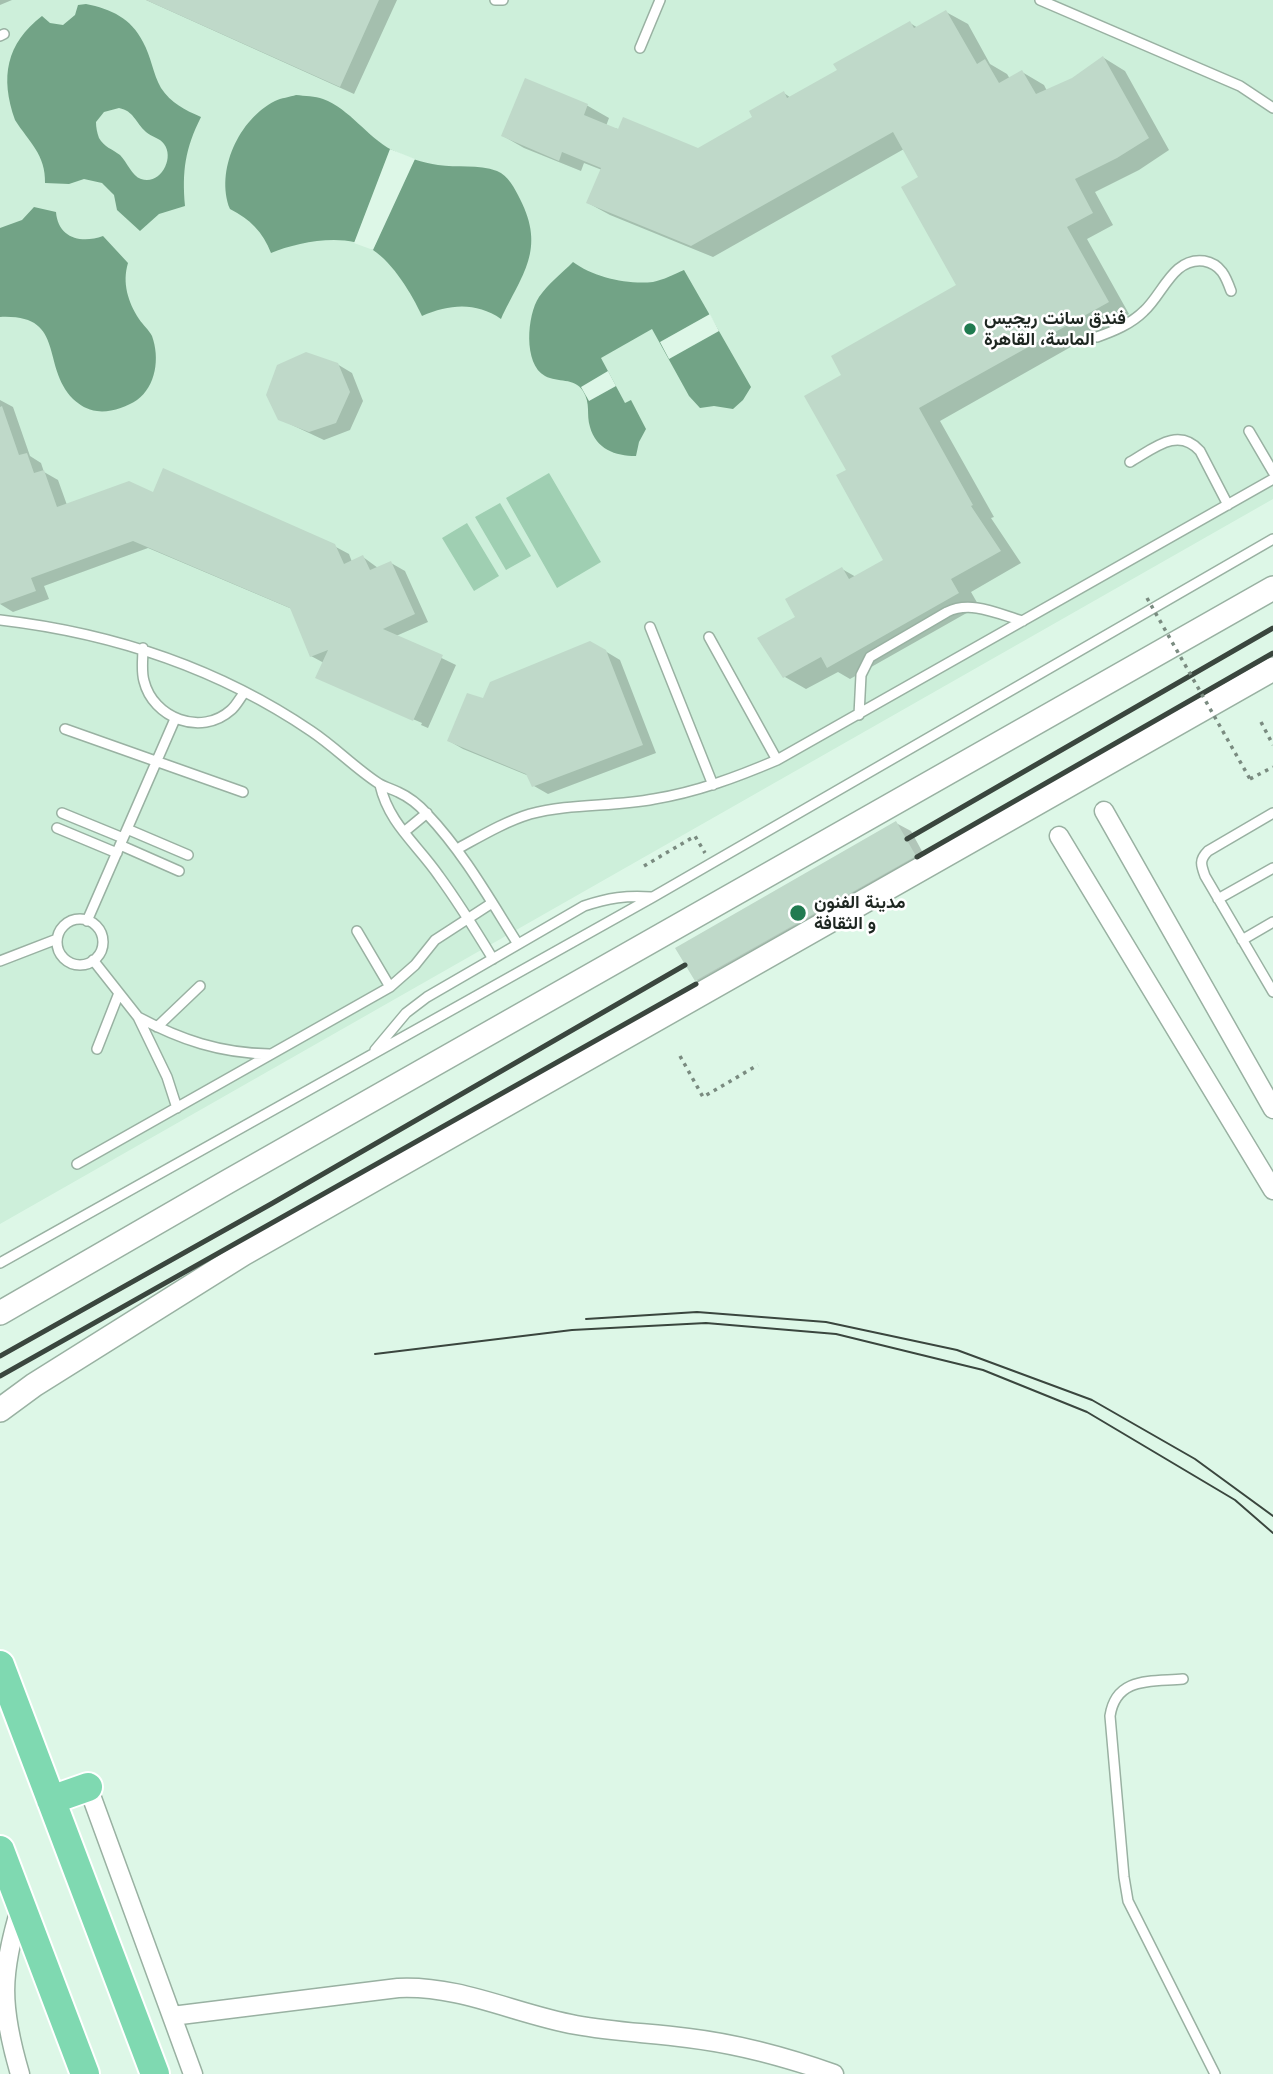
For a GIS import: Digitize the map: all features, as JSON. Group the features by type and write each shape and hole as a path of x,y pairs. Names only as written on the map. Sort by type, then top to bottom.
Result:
{"main road":[{"path":"0,1665 155,2074"},
{"path":"51,1800 88,1787"},
{"path":"0,1850 85,2074"}],"street":[{"path":"0,1313 1273,588"},
{"path":"0,1410 34,1385 243,1254 1273,670"},
{"path":"1104,811 1273,1109"},
{"path":"1059,836 1273,1190"},
{"path":"88,1787 193,2074"},
{"path":"20,2074 4,2022 1,1999 5,1951 21,1906"},
{"path":"172,2016 390,1989 432,1988 457,1992 578,2025 740,2046 834,2074"}],"lane":[{"path":"495,0 503,0"},
{"path":"640,48 660,0"},
{"path":"1040,0 1240,86 1273,108"},
{"path":"1097,337 1121,327 1143,313 1175,271 1185,263 1210,262 1221,269 1231,291"},
{"path":"1249,431 1273,472"},
{"path":"1130,462 1167,440 1186,439 1200,451 1228,505"},
{"path":"457,849 496,827 530,815 565,807 653,800 713,785 777,760 1273,479"},
{"path":"0,1263 653,897 1273,539"},
{"path":"859,715 861,675 870,657 947,612 960,607 974,607 1023,621"},
{"path":"0,621 49,627 143,648 211,676 312,732 380,785 413,800 427,813 457,849 518,944"},
{"path":"650,628 713,785"},
{"path":"709,637 777,760"},
{"path":"143,648 142,669 148,694 174,719 204,722 219,718 231,710 244,693"},
{"path":"87,920 174,719"},
{"path":"65,729 243,792"},
{"path":"380,785 392,818 438,874 493,958"},
{"path":"62,813 120,845 180,871"},
{"path":"404,832 427,813"},
{"path":"1273,813 1208,851 1202,857 1201,865 1273,992"},
{"path":"57,828 120,845"},
{"path":"127,829 188,855"},
{"path":"1218,899 1273,868"},
{"path":"372,1054 387,1032 427,997 584,906 607,898 630,895 653,897"},
{"path":"77,1164 390,986 415,965 435,940 492,903"},
{"path":"77,919 87,920 97,927 103,941 102,948 93,960 79,964 65,959 60,953 57,939 64,926 77,919"},
{"path":"1242,940 1273,922"},
{"path":"357,931 390,986"},
{"path":"0,961 57,939"},
{"path":"93,960 138,1017 167,1077 177,1108"},
{"path":"156,1027 200,986"},
{"path":"97,1049 119,993"},
{"path":"138,1017 190,1042 243,1054 271,1054"},
{"path":"1184,1679 1133,1684 1117,1696 1110,1716 1128,1901 1214,2074"}],"path":[{"path":"1147,598 1250,779 1273,767"},
{"path":"1261,722 1273,745"},
{"path":"643,866 695,836 711,864"},
{"path":"680,1056 703,1097 758,1065"}],"shaded area":[{"path":"0,0 1273,0 1273,499 0,1224"},
{"path":"86,4 104,9 133,27 143,42 161,88 169,98 201,117 191,139 186,160 185,206 159,214 140,231 117,210 114,195 102,183 84,179 69,184 45,183 40,157 15,120 10,104 7,76 9,62 20,38 42,16 50,23 63,25 75,15 78,5","holes":["124,109 146,132 162,142 167,150 167,163 160,175 154,178 148,180 138,177 120,155 99,138 96,122 104,112"]},
{"path":"296,95 317,97 333,104 374,138 403,155 438,165 490,169 508,179 528,217 531,248 523,275 501,319 492,313 472,307 453,307 422,316 401,280 373,250 350,241 336,240 308,242 271,253 255,227 230,209 226,194 228,163 241,133 262,109 277,100"},
{"path":"34,207 56,212 61,228 72,237 87,239 103,236 128,263 127,292 135,313 152,336 156,362 148,387 137,400 128,405 102,411 90,410 81,405 63,386 44,333 35,324 21,318 0,317 0,228 22,220"},
{"path":"573,262 601,276 633,282 653,282 684,270 751,387 743,400 733,409 714,406 700,408 689,396 652,329 601,358 625,403 631,400 646,429 636,456 614,453 602,446 590,427 587,400 583,391 570,382 545,376 538,370 530,350 530,327 535,305 539,297"},
{"path":"549,473 601,562 557,588 506,498"},
{"path":"500,503 531,556 506,570 475,517"},
{"path":"467,523 499,576 474,591 442,538"}],"pier":[{"path":"390,149 415,159 373,250 354,243"},
{"path":"710,314 719,331 669,359 660,342"},
{"path":"608,371 616,386 589,401 581,387"}],"building":[{"path":"146,0 379,0 340,87"},
{"name":"فندق سانت ريجيس الماسة، القاهرة","path":"946,10 977,64 985,59 999,83 1022,70 1036,94 1072,78 1103,56 1149,138 1075,179 1093,213 1067,227 1109,302 919,408 973,505 971,506 1001,551 951,579 959,593 827,668 821,657 783,678 757,638 795,617 785,599 842,567 849,579 883,560 836,475 846,470 804,396 841,375 831,356 956,285 901,187 918,177 893,132 691,246 586,203 601,168 562,152 559,161 501,136 525,78 588,104 584,115 618,129 623,117 698,148 752,117 749,111 784,91 787,98 837,70 833,64 910,21 914,28"},
{"path":"306,352 338,363 350,392 336,423 309,432 278,420 266,395 277,365"},
{"path":"2,406 19,455 27,453 34,473 44,470 57,507 129,481 153,492 163,468 335,544 344,564 363,555 370,570 391,561 415,614 383,629 443,655 413,721 315,678 328,650 310,657 290,608 133,541 31,578 36,591 0,604"},
{"path":"590,641 606,650 643,745 532,787 526,774 447,741 467,693 483,698 490,682"},
{"path":"896,821 916,856 695,981 675,948"}],"tram line":[{"path":"586,1319 697,1312 826,1322 957,1350 1092,1400 1195,1459 1273,1516"},
{"path":"375,1354 572,1330 706,1323 836,1334 983,1370 1087,1412 1235,1500 1273,1533"}],"railway":[{"path":"907,839 1273,628"},
{"path":"917,857 1273,653"},
{"path":"0,1356 271,1204 685,965"},
{"path":"0,1376 696,984"}],"place":[{"name":"فندق سانت ريجيس الماسة، القاهرة","path":"970,329"},
{"name":"مدينة الفنون و الثقافة","path":"798,913"}]}
